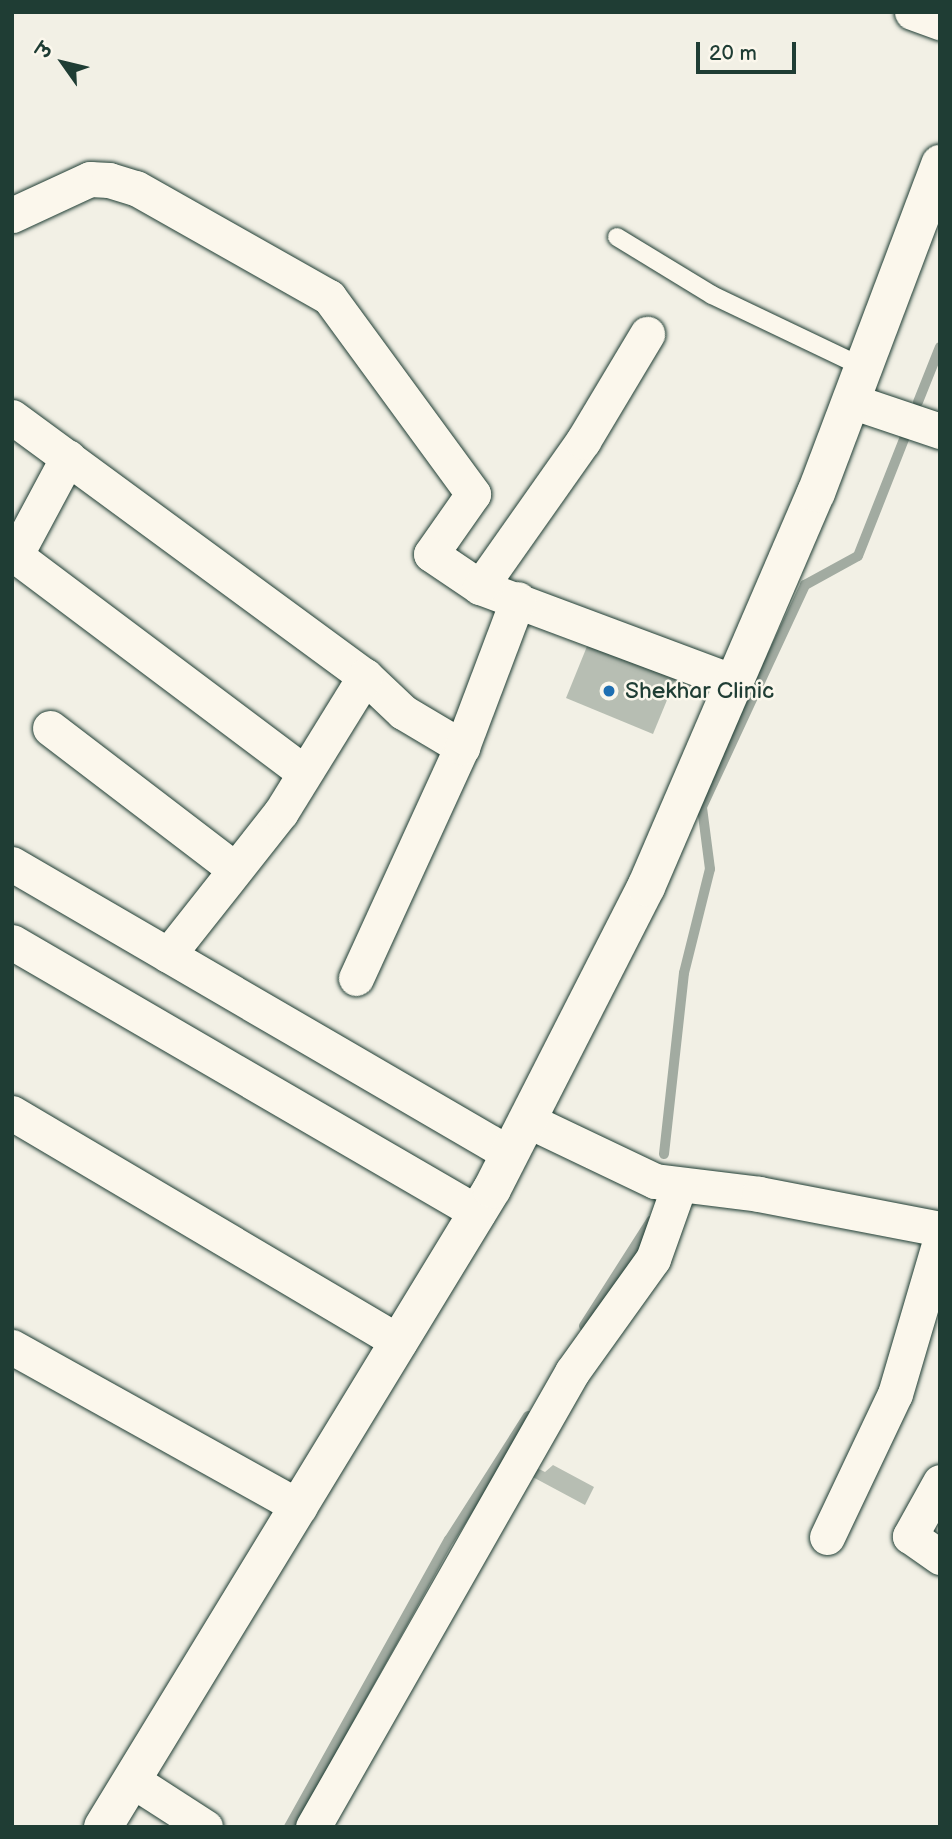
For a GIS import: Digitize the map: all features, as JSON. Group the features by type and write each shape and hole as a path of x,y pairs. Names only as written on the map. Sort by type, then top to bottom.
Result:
{"street":[{"path":"912,12 940,22"},
{"path":"103,1827 478,1213 646,887 857,384 940,164"},
{"path":"12,215 90,179 109,180 136,188 329,297 473,494 431,554 480,587 734,682"},
{"path":"480,587 583,441 647,334"},
{"path":"857,384 940,431"},
{"path":"12,417 365,676 403,712 462,747"},
{"path":"68,457 14,553 304,772"},
{"path":"356,978 462,747 518,599"},
{"path":"168,954 233,868 281,812 365,676"},
{"path":"50,728 233,868"},
{"path":"12,863 510,1154"},
{"path":"12,942 478,1213"},
{"path":"12,1114 399,1342"},
{"path":"527,1120 655,1181 759,1194 940,1229"},
{"path":"313,1827 572,1372 653,1259 679,1186"},
{"path":"827,1537 895,1394 940,1241"},
{"path":"12,1347 299,1507"},
{"path":"940,1482 910,1536 940,1558"},
{"path":"132,1780 205,1827"}],"lane":[{"path":"617,237 857,384"}],"building":[{"path":"592,634 679,671 653,734 566,698"},
{"path":"553,1465 594,1487 585,1505 529,1475 533,1466 545,1472"}],"waterway":[{"path":"918,402 940,347"},
{"path":"664,1154 684,973 710,869 702,807 805,585 858,556 904,439"},
{"path":"584,1326 651,1221"},
{"path":"289,1827 449,1540 528,1416"}],"place":[{"name":"Shekhar Clinic","path":"609,691"}]}
